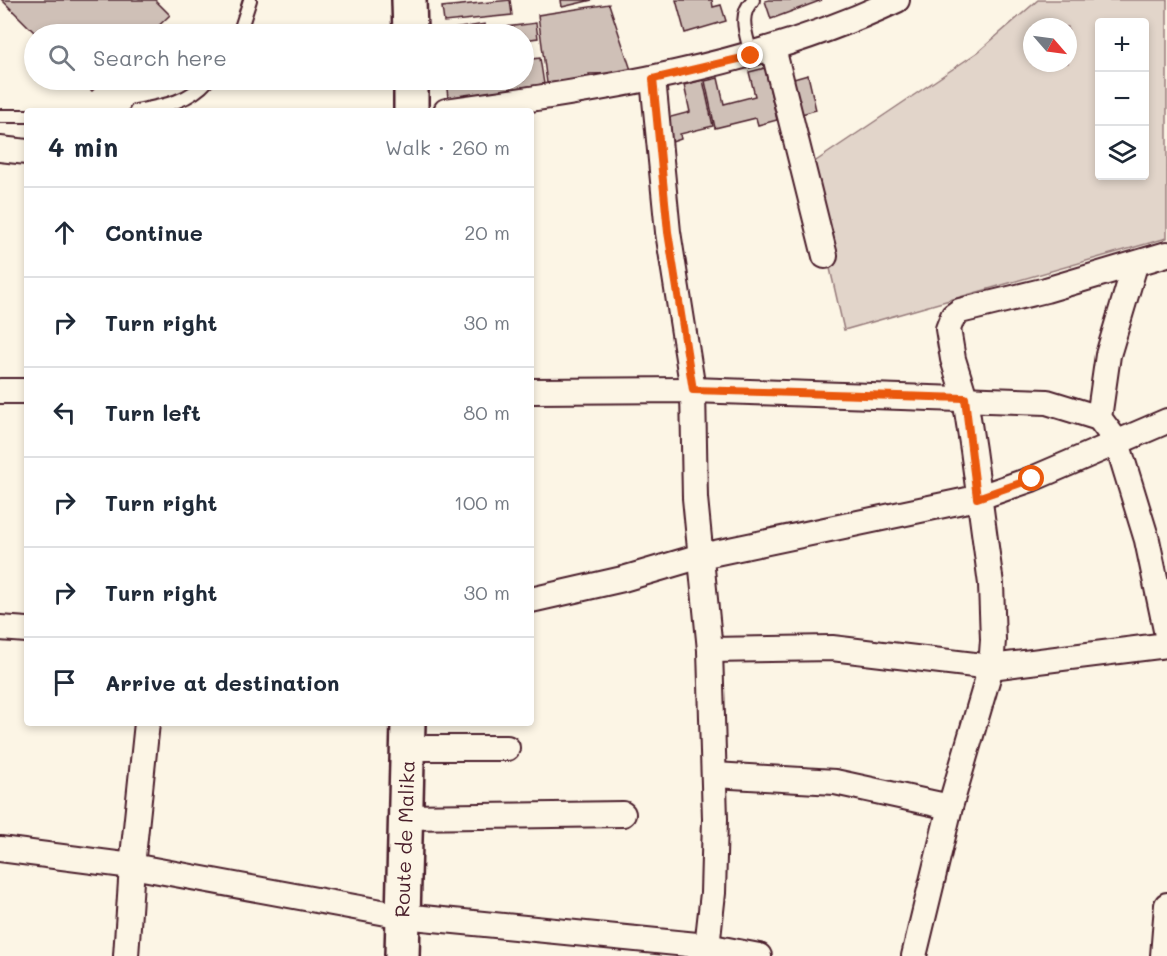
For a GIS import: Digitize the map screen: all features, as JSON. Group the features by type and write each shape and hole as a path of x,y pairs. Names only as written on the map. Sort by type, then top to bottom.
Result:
{"main road":[{"path":"409,0 410,24"},
{"path":"411,90 411,108"},
{"name":"Route de Malika","path":"402,956 408,736"}],"street":[{"path":"465,108 653,79 762,52 897,0"},
{"path":"762,52 825,256"},
{"path":"653,79 668,232 693,390 693,452 710,650 714,775 713,893 706,951"},
{"path":"0,148 24,152"},
{"path":"914,956 950,807 991,667 993,640 991,584 977,498 965,398 953,359 948,329 953,316 960,311 1167,254"},
{"path":"1098,418 1108,355 1135,264"},
{"path":"534,391 693,390 965,398 1047,402 1098,418 1117,442 1148,540 1167,635"},
{"path":"0,391 24,391"},
{"path":"534,599 623,579 701,556 977,498 1032,479 1167,421"},
{"path":"0,628 24,630"},
{"path":"710,650 832,648 991,667 1167,645"},
{"path":"126,956 132,866 147,726"},
{"path":"408,736 507,748"},
{"path":"714,775 835,782 950,807"},
{"path":"406,818 623,814"},
{"path":"0,849 132,866 403,916 759,956"},
{"path":"1163,956 1167,905"}],"lane":[{"path":"242,24 250,0"},
{"path":"753,0 745,8 743,16 762,52"},
{"path":"151,108 176,103 198,90"},
{"path":"0,116 24,116"}],"shaded area":[{"path":"1038,0 1167,0 1167,238 844,330 807,167 978,52"}],"building":[{"path":"2,0 155,0 170,15 161,24 26,24"},
{"path":"510,0 512,15 444,22 442,7"},
{"path":"561,0 592,0 562,7"},
{"path":"676,0 712,0 713,7 721,5 726,21 685,33"},
{"path":"822,0 771,19 765,1"},
{"path":"609,4 632,73 589,74 590,81 571,84 571,80 547,83 538,15"},
{"path":"536,23 538,38 534,39 534,24 528,24"},
{"path":"540,58 544,84 534,85 534,59"},
{"path":"765,68 777,120 758,125 756,118 715,128 705,81 718,78 724,104 755,96 749,72"},
{"path":"808,75 816,110 798,115 790,80"},
{"path":"703,80 713,126 680,134 681,139 672,142 667,118 690,112 684,85"},
{"path":"447,90 503,90 448,98"}],"route":[{"path":"751,56 653,79 668,232 693,390 965,398 977,498 1032,479"}]}
